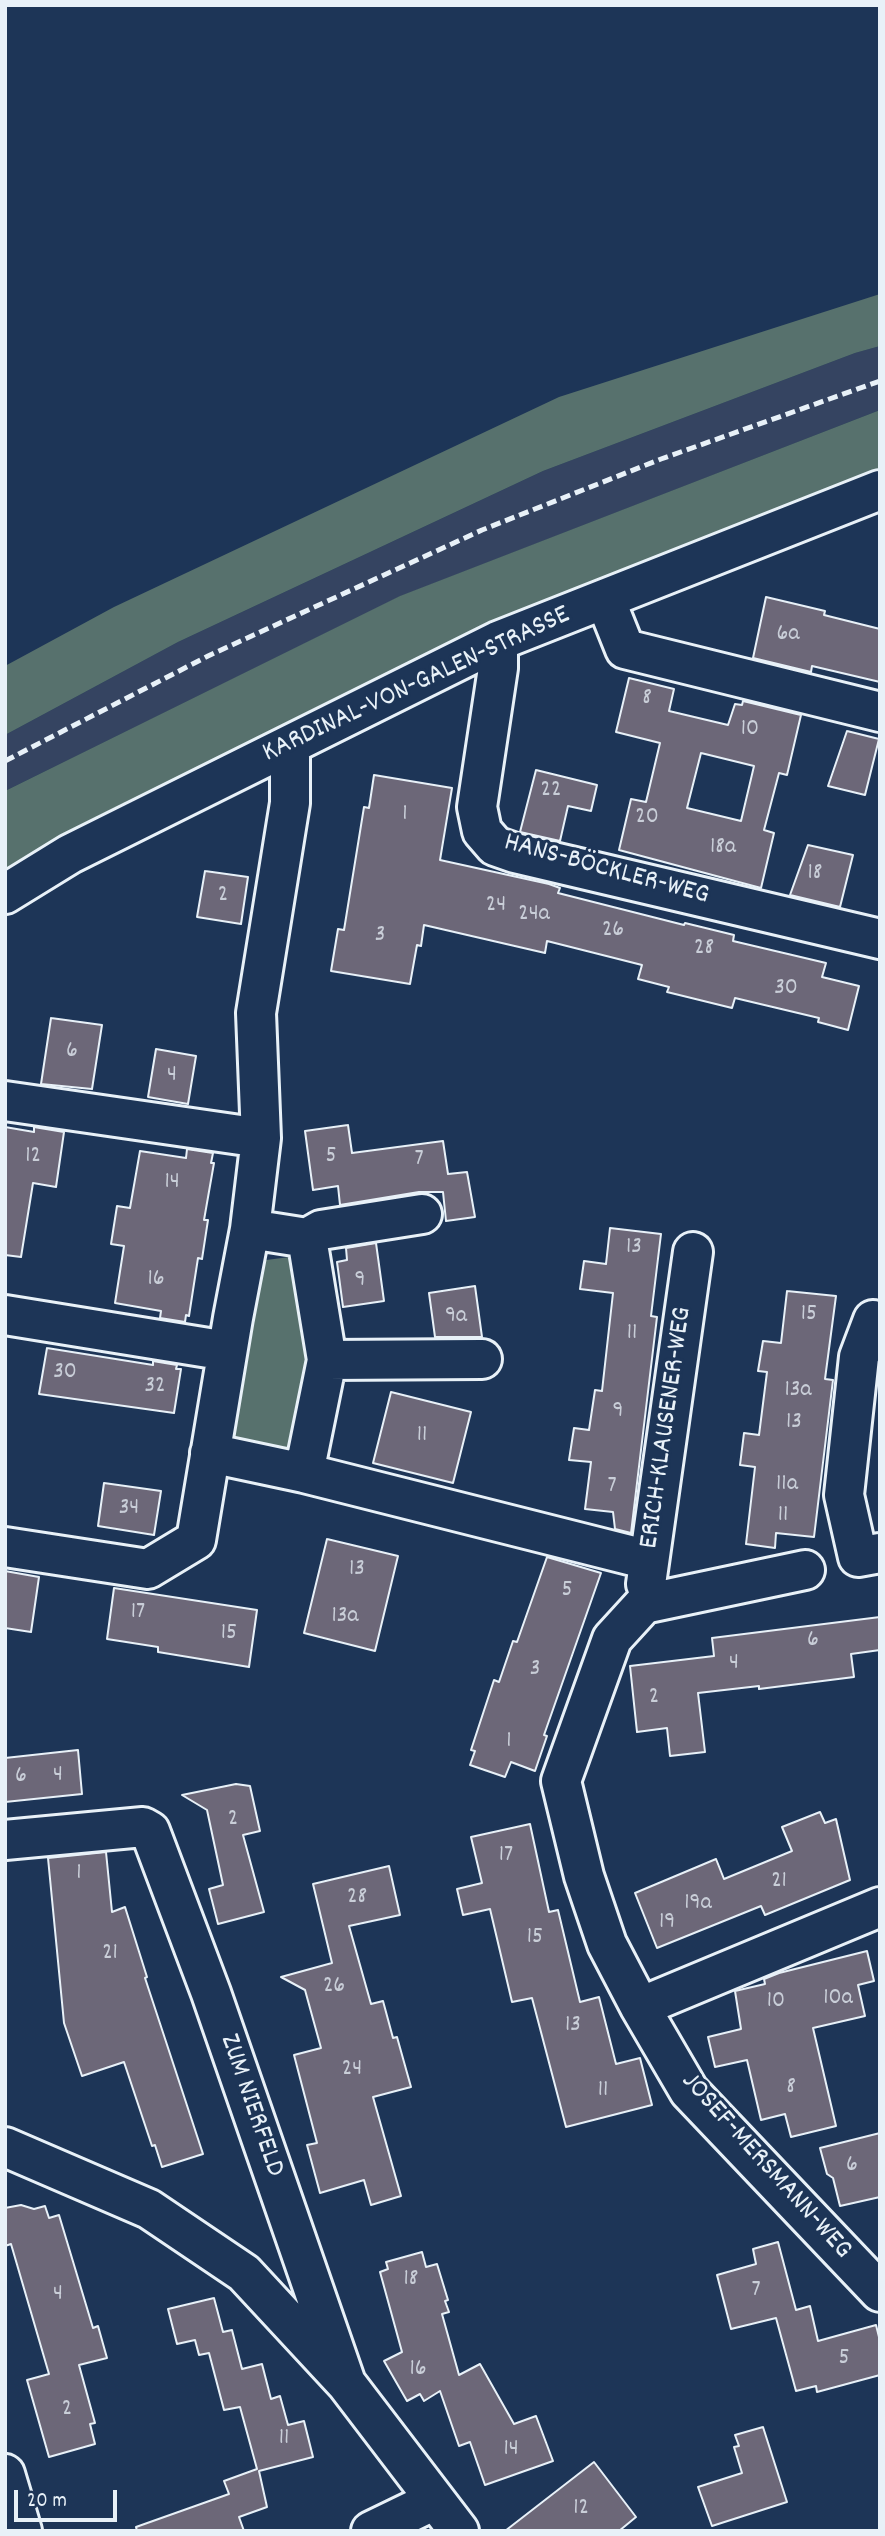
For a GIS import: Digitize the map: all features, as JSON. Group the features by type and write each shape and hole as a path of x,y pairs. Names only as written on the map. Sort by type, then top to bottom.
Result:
{"street":[{"name":"KARDINAL-VON-GALEN-STRASSE","path":"5,894 70,854 498,641 880,490"},
{"path":"605,599 625,649 880,712"},
{"name":"HANS-BÖCKLER-WEG","path":"498,641 498,668 477,807 482,831 495,846 515,853 880,939"},
{"path":"5,1547 148,1569 196,1540 250,1229 261,1138 256,1013 290,803 290,745"},
{"path":"5,1101 261,1138"},
{"path":"250,1229 307,1238 321,1230 422,1214"},
{"path":"304,1473 327,1360 307,1238"},
{"name":"ERICH-KLAUSENER-WEG","path":"644,1604 694,1252"},
{"path":"5,1315 227,1351"},
{"path":"869,1555 845,1495 859,1357 873,1320"},
{"path":"327,1360 482,1359"},
{"path":"211,1453 304,1473 649,1560"},
{"path":"805,1570 644,1604 612,1639 561,1781 583,1876 607,1944 640,2007 880,1907"},
{"name":"ZUM NIERFELD","path":"5,1840 143,1828 150,1831 211,1993 346,2383"},
{"name":"JOSEF-MERSMANN-WEG","path":"640,2007 690,2091 880,2292"},
{"name":"ZUM NIERFELD","path":"5,2147 149,2209 244,2273 346,2383 459,2531"},
{"path":"5,2474 22,2531"},
{"path":"371,2531 435,2500"}],"shaded area":[{"path":"880,346 880,410 401,596 5,791 5,735 178,642 543,471 855,353"}],"green space":[{"path":"880,294 880,346 855,353 543,471 178,642 5,735 5,666 114,607 559,397"},
{"path":"880,410 880,510 494,662 249,783 40,895 5,917 5,791 400,596"},
{"path":"290,1257 308,1273 320,1363 302,1446 285,1458 229,1444 258,1261"}],"building":[{"path":"766,597 825,611 824,615 880,629 880,682 812,666 811,672 753,658"},
{"path":"629,678 674,689 669,711 728,725 735,704 742,705 743,701 801,715 787,775 779,773 764,830 774,833 761,888 619,850 631,799 646,802 660,743 616,732","holes":["701,753 754,766 741,821 687,808"]},
{"path":"847,731 879,739 865,795 828,786"},
{"path":"536,770 597,785 591,811 568,806 560,841 520,832"},
{"path":"374,775 452,788 440,860 549,884 560,888 558,893 734,935 733,941 826,963 822,977 859,986 848,1030 818,1022 819,1018 735,998 732,1008 667,992 669,987 638,979 642,965 547,941 545,953 424,925 421,946 417,945 410,984 331,971 338,929 344,930 364,807 369,808"},
{"path":"808,845 853,855 840,907 790,895"},
{"path":"205,871 248,877 241,924 197,917"},
{"path":"51,1018 102,1025 92,1089 41,1084"},
{"path":"156,1049 196,1056 188,1104 148,1097"},
{"path":"348,1125 352,1153 443,1141 448,1174 467,1172 475,1217 446,1221 443,1192 419,1192 340,1205 338,1186 313,1190 305,1131"},
{"path":"5,1127 34,1132 34,1127 64,1132 56,1187 33,1183 21,1257 5,1255"},
{"path":"187,1149 213,1153 211,1163 214,1163 204,1220 208,1220 202,1259 198,1258 189,1316 186,1315 185,1322 160,1318 161,1311 115,1303 124,1246 111,1244 117,1206 130,1208 140,1151 186,1158"},
{"path":"610,1228 661,1234 651,1316 657,1317 631,1533 615,1529 613,1512 585,1509 591,1462 569,1460 574,1428 589,1430 595,1390 602,1391 613,1293 580,1289 584,1261 606,1264"},
{"path":"376,1243 384,1301 343,1307 337,1262 347,1260 346,1248"},
{"path":"475,1286 482,1337 435,1337 429,1293"},
{"path":"787,1291 836,1296 825,1379 833,1380 814,1537 776,1533 775,1548 746,1544 755,1467 740,1465 744,1433 759,1435 767,1372 758,1371 763,1341 781,1343"},
{"path":"47,1348 153,1365 153,1361 177,1365 176,1369 181,1369 174,1413 39,1394"},
{"path":"391,1392 471,1412 453,1483 373,1463"},
{"path":"104,1483 161,1491 154,1535 98,1526"},
{"path":"327,1539 398,1556 375,1651 304,1633"},
{"path":"547,1557 601,1573 544,1735 547,1736 535,1771 511,1762 505,1777 470,1765 475,1751 471,1750 494,1680 499,1682 513,1641 517,1642"},
{"path":"5,1571 39,1577 31,1632 5,1628"},
{"path":"114,1588 257,1610 249,1667 158,1652 158,1647 107,1639"},
{"path":"880,1617 880,1650 851,1654 854,1677 759,1689 759,1686 698,1693 705,1752 670,1756 667,1728 637,1732 630,1666 714,1656 712,1638"},
{"path":"78,1750 82,1794 5,1802 5,1758"},
{"path":"236,1784 250,1786 260,1831 243,1835 264,1912 218,1924 209,1889 223,1885 207,1810 182,1795"},
{"path":"820,1812 825,1823 836,1819 850,1880 765,1915 761,1906 657,1948 635,1893 716,1859 724,1879 792,1851 782,1827"},
{"path":"530,1824 549,1912 558,1910 580,2002 599,1997 616,2064 640,2058 652,2105 566,2127 532,1998 512,2002 490,1909 463,1915 457,1889 482,1883 471,1837"},
{"path":"106,1852 112,1912 125,1907 147,1977 145,1978 203,2154 162,2167 155,2145 152,2146 124,2062 82,2076 64,2023 48,1858"},
{"path":"389,1866 400,1915 349,1926 371,2004 383,2001 393,2038 397,2037 411,2087 373,2097 401,2196 371,2205 364,2180 320,2193 307,2145 317,2143 294,2055 321,2048 305,1990 281,1977 332,1963 313,1884"},
{"path":"867,1951 874,1981 858,1985 865,2016 813,2028 836,2126 791,2137 785,2114 761,2120 747,2060 715,2067 708,2037 741,2029 735,1991 765,1984 764,1979 779,1973"},
{"path":"880,2133 880,2197 840,2206 833,2178 827,2174 820,2148"},
{"path":"21,2205 34,2209 45,2206 49,2218 59,2215 93,2328 98,2326 107,2358 79,2365 95,2423 90,2424 95,2444 49,2457 27,2380 49,2374 11,2244 5,2246 5,2208"},
{"path":"778,2242 796,2310 810,2306 818,2341 876,2325 880,2341 880,2375 817,2392 816,2386 796,2391 776,2318 731,2329 717,2275 756,2264 753,2249"},
{"path":"422,2252 426,2267 437,2264 448,2300 445,2301 449,2312 442,2314 459,2375 480,2364 514,2424 536,2416 553,2461 485,2485 470,2442 459,2446 440,2391 424,2401 420,2394 407,2401 384,2361 402,2352 380,2272 388,2269 386,2262"},
{"path":"214,2298 223,2332 232,2330 242,2369 262,2364 271,2399 280,2396 288,2425 304,2421 313,2457 259,2471 267,2507 239,2517 244,2531 137,2531 136,2527 229,2494 224,2481 257,2469 240,2407 224,2410 209,2353 199,2355 195,2340 177,2344 168,2309"},
{"path":"763,2427 787,2502 712,2526 698,2487 742,2473 734,2447 739,2446 735,2435"},
{"path":"594,2462 636,2517 619,2531 505,2531"}],"railway":[{"path":"5,761 208,656 482,530 661,459 880,381"}]}
